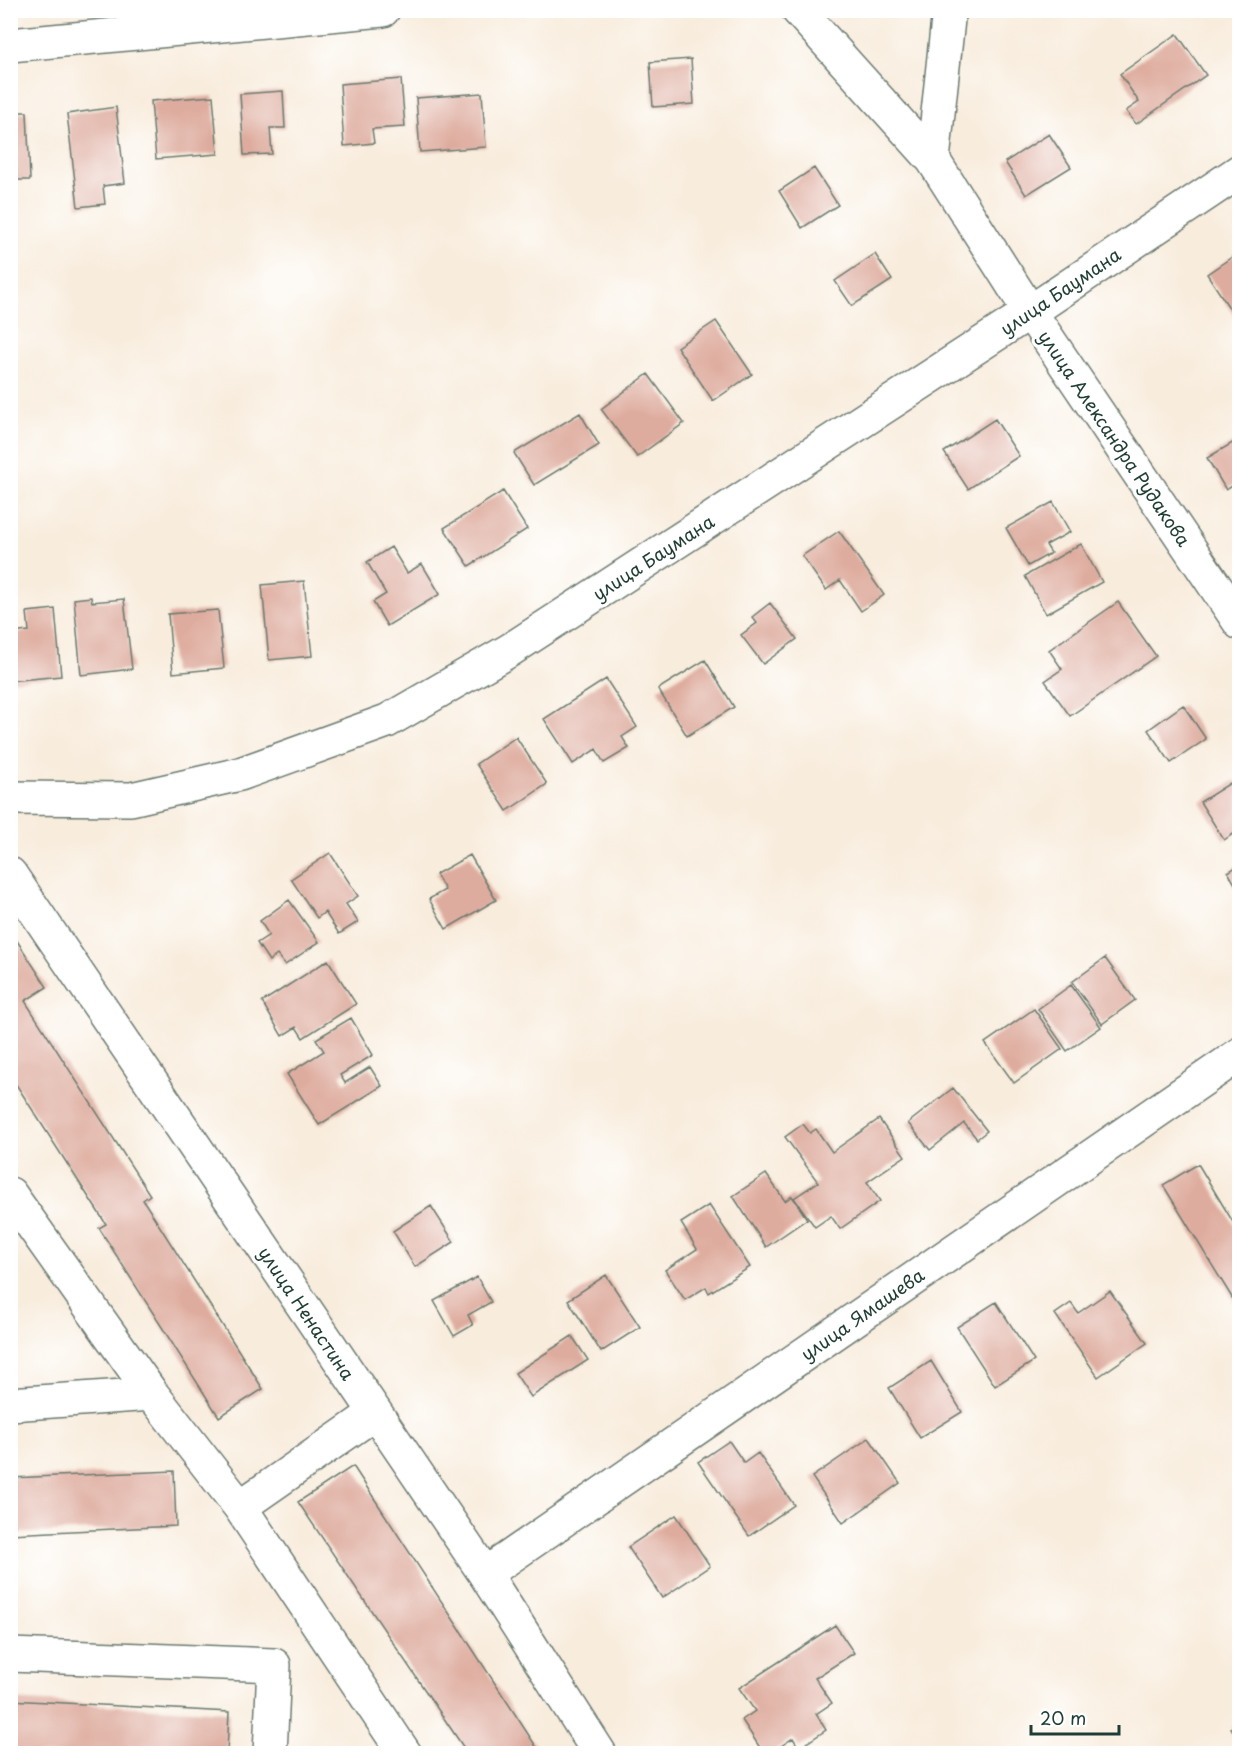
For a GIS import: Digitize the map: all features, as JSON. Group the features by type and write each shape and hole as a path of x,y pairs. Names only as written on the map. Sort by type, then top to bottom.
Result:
{"street":[{"path":"10,45 383,10"},
{"name":"улица Александра Рудакова","path":"798,10 933,160 1030,312 1239,624"},
{"path":"933,160 948,10"},
{"name":"улица Баумана","path":"10,798 131,799 240,774 387,721 510,650 1030,312 1239,171"},
{"name":"улица Ненастина","path":"10,874 485,1574 600,1754"},
{"name":"улица Ямашева","path":"485,1574 1239,1054"},
{"path":"10,1194 152,1394 240,1507 405,1754"},
{"path":"10,1404 152,1394"},
{"path":"240,1507 375,1413"},
{"path":"10,1655 274,1665 270,1754"}],"building":[{"path":"1177,34 1206,75 1136,124 1126,111 1139,102 1120,74"},
{"path":"691,59 694,104 653,107 650,62"},
{"path":"401,79 405,127 372,129 374,143 344,146 340,84"},
{"path":"283,91 285,128 270,128 272,154 244,155 240,94"},
{"path":"482,93 486,147 420,152 416,98"},
{"path":"213,96 218,154 156,159 151,101"},
{"path":"116,107 125,183 103,186 105,204 78,207 67,114"},
{"path":"10,112 27,112 30,180 10,180"},
{"path":"1049,134 1071,167 1026,195 1005,162"},
{"path":"814,168 838,205 802,228 779,191"},
{"path":"875,254 892,280 852,306 835,281"},
{"path":"1235,255 1239,262 1239,323 1207,274"},
{"path":"716,321 752,374 713,401 677,347"},
{"path":"648,374 684,423 637,457 601,409"},
{"path":"580,413 599,445 534,485 514,453"},
{"path":"995,419 1019,456 968,489 944,452"},
{"path":"1239,439 1239,482 1226,490 1207,458"},
{"path":"503,491 527,529 469,566 444,528"},
{"path":"1053,502 1070,532 1046,545 1051,553 1028,566 1006,528"},
{"path":"839,531 884,595 861,611 840,580 826,590 802,556"},
{"path":"1081,544 1102,582 1046,614 1025,576"},
{"path":"391,547 407,573 422,564 440,594 387,626 373,602 386,594 367,562"},
{"path":"304,581 312,656 269,660 262,585"},
{"path":"91,597 92,602 124,599 132,669 81,675 74,599"},
{"path":"1118,602 1156,656 1070,716 1045,681 1062,669 1049,650"},
{"path":"770,603 797,639 763,664 741,635 757,623 752,617"},
{"path":"55,609 61,676 10,681 10,633 29,631 27,612"},
{"path":"218,610 224,668 173,673 168,614"},
{"path":"705,660 734,707 687,736 658,689"},
{"path":"606,679 637,727 622,737 629,748 604,763 596,749 573,764 544,719"},
{"path":"1183,705 1206,739 1171,763 1148,730"},
{"path":"516,737 547,784 507,811 476,764"},
{"path":"1235,780 1239,787 1239,830 1224,840 1200,802"},
{"path":"330,853 358,896 346,904 358,922 339,934 325,912 317,918 291,879"},
{"path":"470,855 496,900 446,929 429,899 445,890 436,874"},
{"path":"1239,865 1239,891 1228,872"},
{"path":"289,900 319,942 285,965 277,955 269,961 257,943 269,935 260,921"},
{"path":"10,930 47,987 25,1001 150,1195 143,1200 263,1389 219,1417 99,1228 106,1224 10,1075"},
{"path":"1105,958 1135,1000 1102,1024 1072,982"},
{"path":"328,960 356,1004 303,1038 296,1027 282,1036 262,1002"},
{"path":"1071,985 1101,1027 1067,1051 1038,1009"},
{"path":"1034,1009 1062,1049 1014,1083 985,1043"},
{"path":"351,1018 373,1055 340,1075 345,1083 370,1067 382,1086 319,1125 287,1074 324,1051 316,1039"},
{"path":"953,1088 987,1131 977,1139 964,1123 930,1150 908,1123"},
{"path":"879,1119 905,1156 867,1182 880,1201 840,1229 831,1216 815,1227 794,1198 818,1182 785,1137 803,1124 810,1133 816,1129 832,1152"},
{"path":"1198,1164 1239,1232 1239,1309 1163,1185"},
{"path":"766,1174 785,1201 792,1196 807,1219 766,1247 733,1196"},
{"path":"709,1205 750,1267 709,1293 706,1287 685,1300 665,1270 697,1249 681,1223"},
{"path":"431,1206 454,1242 415,1267 393,1231"},
{"path":"606,1275 640,1327 601,1352 568,1300"},
{"path":"477,1277 491,1302 468,1315 473,1325 454,1336 434,1301"},
{"path":"1110,1291 1147,1343 1098,1377 1055,1314 1071,1303 1078,1313"},
{"path":"996,1302 1034,1361 995,1386 957,1327"},
{"path":"572,1336 588,1360 531,1397 515,1373"},
{"path":"931,1361 962,1412 920,1438 889,1388"},
{"path":"869,1438 900,1483 843,1523 812,1477"},
{"path":"729,1441 744,1463 758,1453 794,1505 749,1536 698,1462"},
{"path":"353,1466 541,1754 468,1754 298,1502"},
{"path":"174,1471 176,1526 10,1534 10,1478"},
{"path":"676,1515 710,1566 662,1598 628,1547"},
{"path":"835,1625 854,1653 815,1678 832,1703 816,1714 826,1730 799,1748 793,1738 769,1754 764,1754 742,1720 755,1711 739,1688"},
{"path":"10,1700 229,1712 227,1754 10,1754"},
{"path":"1239,1722 1239,1740 1231,1728"},
{"path":"1239,1745 1239,1754 1230,1754 1229,1752"}]}
